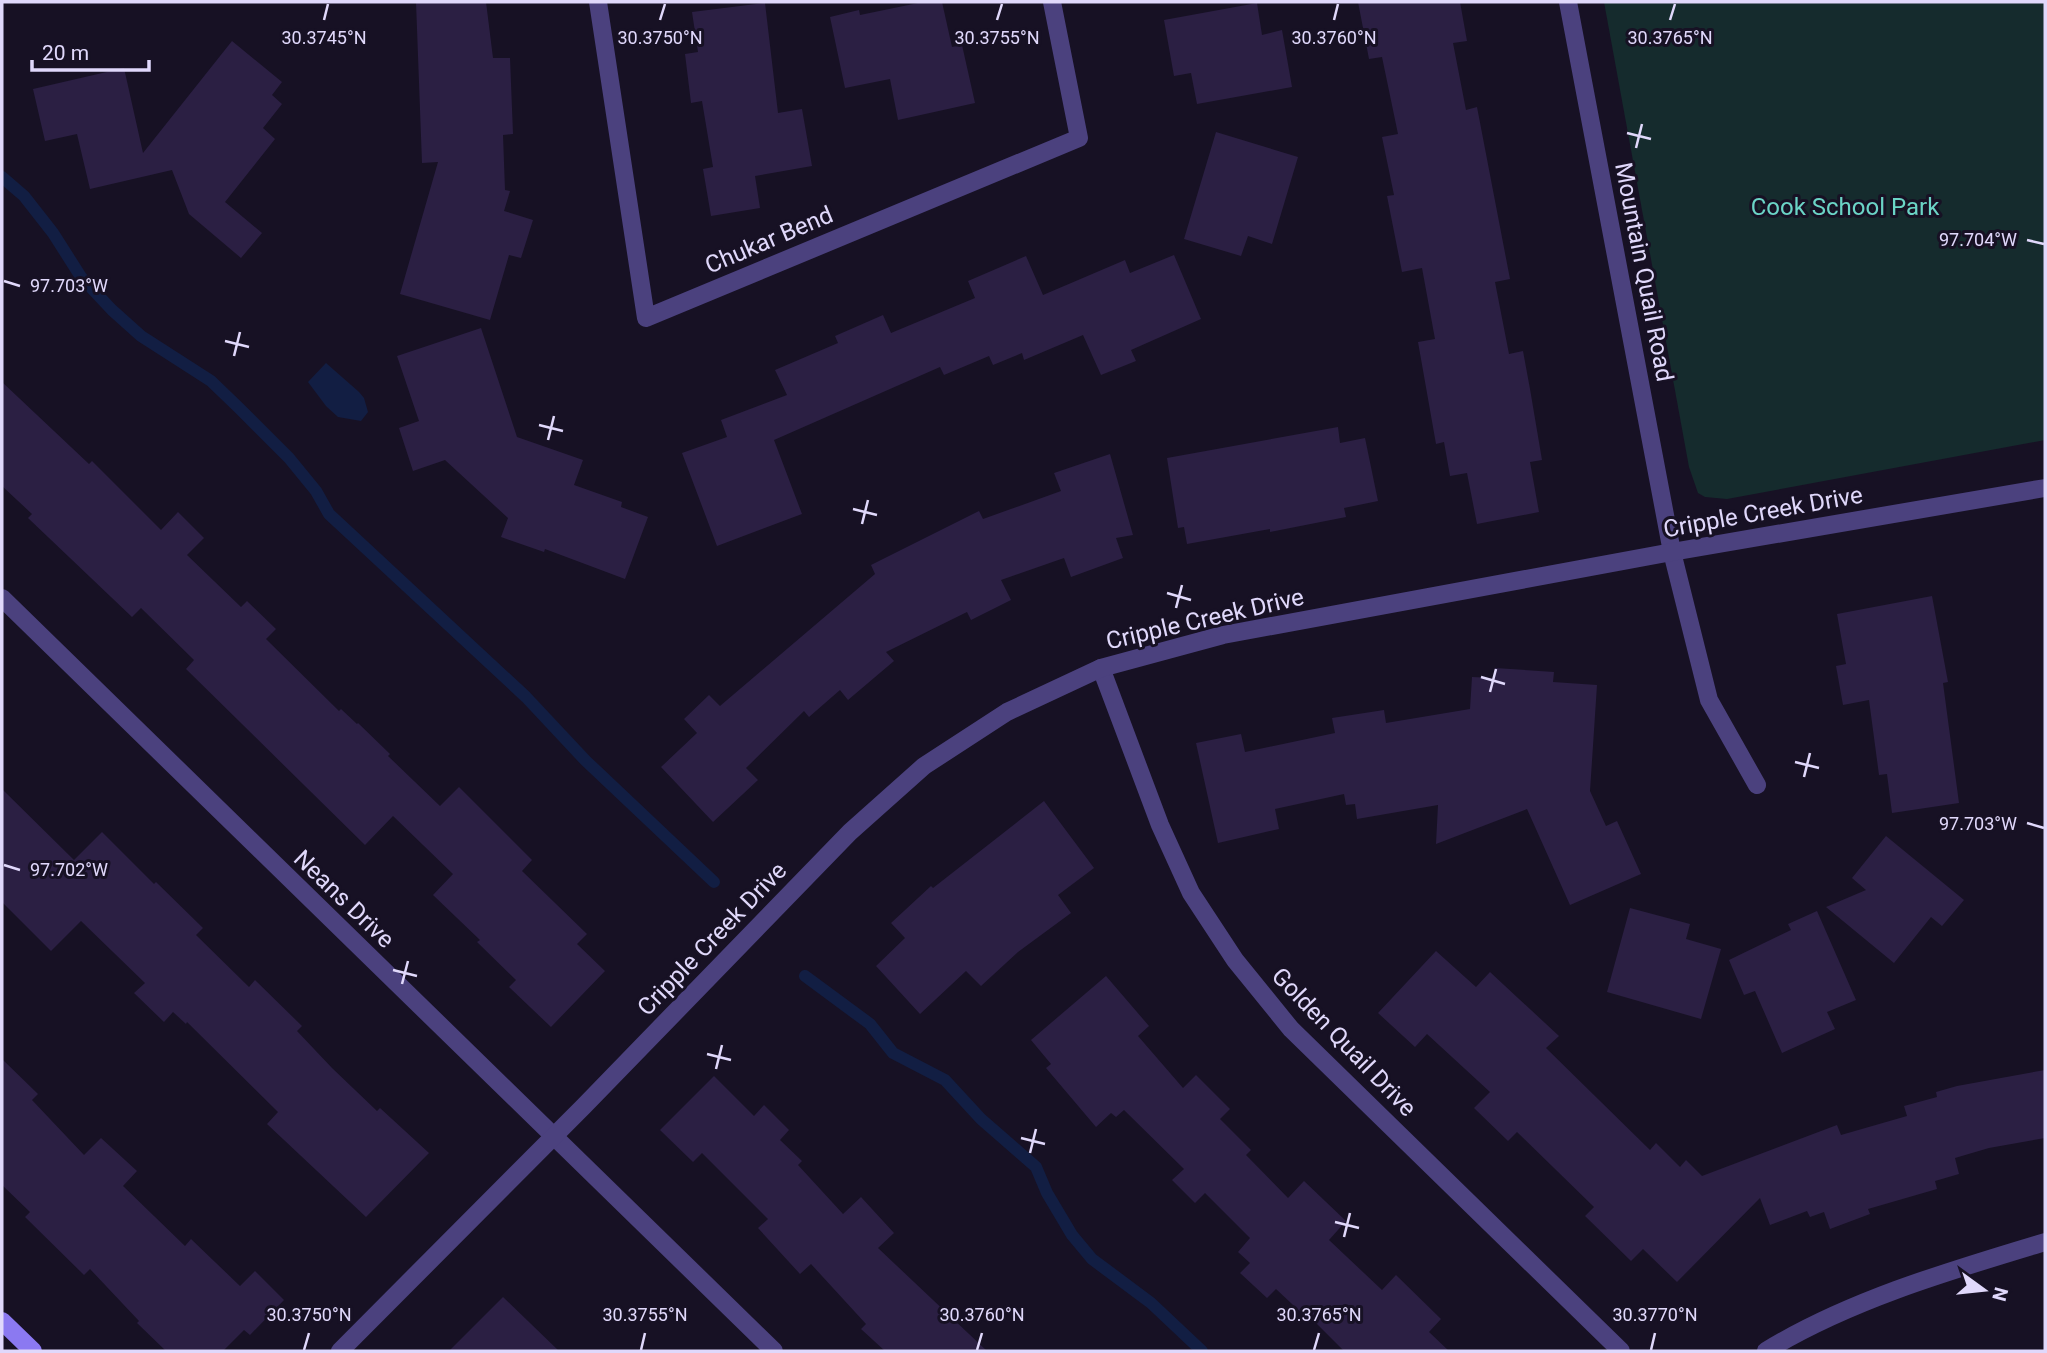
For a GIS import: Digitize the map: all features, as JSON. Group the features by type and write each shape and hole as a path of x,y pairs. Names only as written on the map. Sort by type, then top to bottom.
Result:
{"street":[{"name":"Chukar Bend","path":"598,2 646,318 1079,138 1052,2"},
{"name":"Mountain Quail Road","path":"1569,2 1672,552 1709,700 1757,785"},
{"name":"Cripple Creek Drive","path":"340,1351 850,832 924,766 1007,712 1101,668 1223,635 1672,552 2045,488"},
{"name":"Neans Drive","path":"2,598 774,1351"},
{"name":"Golden Quail Drive","path":"1101,668 1160,825 1186,881 1235,960 1292,1029 1621,1351"},
{"path":"1766,1351 1863,1303 1952,1270 2045,1242"},
{"path":"2,1321 33,1351"}],"green space":[{"name":"Cook School Park","path":"1604,2 2045,2 2045,440 1727,499 1705,497 1698,493 1689,467"}],"water":[{"path":"326,363 364,398 368,412 361,421 338,417 308,382"}],"building":[{"path":"416,2 486,2 493,58 510,58 513,134 503,135 505,190 510,191 504,211 533,220 521,258 509,255 490,320 400,294 438,162 422,163"},
{"path":"923,2 942,2 952,47 962,45 975,103 898,120 890,79 845,88 830,17 859,10 860,15"},
{"path":"1358,2 1460,2 1467,41 1453,43 1466,110 1477,107 1510,279 1495,282 1509,354 1523,351 1542,460 1530,462 1539,512 1477,524 1467,473 1450,476 1444,442 1436,444 1418,342 1435,339 1422,268 1402,272 1387,196 1394,195 1382,137 1398,134 1382,57 1369,59"},
{"path":"765,3 778,113 802,109 812,166 755,176 760,208 711,216 703,169 713,167 702,101 691,103 685,54 698,52 692,12"},
{"path":"1257,3 1262,35 1282,30 1292,87 1197,104 1191,73 1174,76 1164,20"},
{"path":"232,41 282,82 272,95 282,104 263,128 275,139 225,202 262,233 241,258 189,214 172,170 90,189 77,134 45,141 33,89 124,68 143,153"},
{"path":"1216,132 1298,157 1272,244 1248,236 1241,256 1184,239"},
{"path":"1174,255 1201,319 1131,350 1136,361 1101,375 1083,335 1024,360 1022,353 993,365 989,356 944,375 940,367 774,440 802,514 717,546 682,453 727,437 721,420 787,395 775,370 838,343 835,336 883,315 891,333 975,298 968,281 1026,256 1043,295 1125,260 1130,273"},
{"path":"481,328 517,437 583,460 574,485 622,502 621,507 648,517 625,579 545,549 544,552 501,537 508,518 445,460 413,471 399,428 419,421 397,356"},
{"path":"2,382 89,464 92,461 161,530 178,512 204,538 187,555 241,607 247,601 276,629 266,639 339,711 341,709 358,723 440,806 459,787 532,860 522,871 587,934 577,944 605,971 551,1027 509,987 516,980 477,942 480,940 433,895 453,874 393,816 365,845 186,669 194,660 141,608 132,617 28,518 32,514 2,486"},
{"path":"1338,427 1340,443 1365,438 1378,501 1344,508 1346,517 1187,544 1184,527 1178,528 1167,458"},
{"path":"1110,454 1133,535 1116,538 1123,558 1071,577 1064,558 1001,580 1011,600 971,620 967,612 886,652 894,661 848,700 840,690 809,717 804,711 746,768 758,780 713,822 661,767 697,733 684,719 709,695 720,706 875,574 871,565 979,511 983,519 1061,491 1054,473"},
{"path":"1932,596 1948,682 1943,683 1959,803 1892,813 1887,774 1879,775 1869,700 1843,705 1836,666 1846,664 1837,614"},
{"path":"1495,668 1554,672 1553,682 1597,685 1590,791 1606,826 1617,821 1641,874 1570,905 1527,809 1436,844 1438,805 1357,819 1355,804 1346,805 1344,794 1275,809 1279,829 1218,843 1196,743 1241,734 1245,752 1335,733 1332,718 1384,710 1386,723 1470,709 1472,677 1494,678"},
{"path":"2,789 74,860 102,832 203,928 196,935 249,987 255,980 302,1026 297,1031 332,1068 377,1111 380,1108 429,1153 366,1217 267,1124 278,1112 187,1022 186,1024 173,1012 164,1022 134,993 145,983 81,921 51,951 2,902"},
{"path":"1044,801 1094,868 1058,895 1071,913 1018,952 981,986 966,971 920,1014 876,966 905,938 891,923 931,886 933,888"},
{"path":"1886,836 1964,900 1942,926 1931,917 1894,963 1826,907 1866,890 1852,878"},
{"path":"1630,908 1690,924 1686,939 1721,949 1701,1019 1607,992"},
{"path":"1817,911 1856,1000 1827,1012 1835,1029 1782,1053 1755,991 1744,995 1729,960 1791,930 1788,924"},
{"path":"1436,951 1476,987 1490,972 1559,1036 1546,1048 1650,1150 1656,1143 1680,1167 1686,1160 1702,1176 1837,1125 1841,1135 1907,1116 1904,1106 1937,1097 1936,1092 2045,1070 2045,1138 1989,1148 1955,1158 1959,1174 1935,1181 1937,1189 1868,1209 1870,1214 1830,1229 1824,1212 1810,1217 1807,1211 1770,1225 1760,1198 1677,1282 1643,1249 1631,1261 1585,1216 1594,1207 1517,1132 1508,1141 1474,1108 1490,1092 1427,1034 1415,1047 1378,1013"},
{"path":"1106,976 1149,1026 1138,1036 1183,1088 1196,1075 1230,1109 1220,1119 1251,1150 1246,1155 1288,1198 1304,1181 1346,1221 1329,1240 1382,1290 1396,1275 1441,1319 1429,1332 1449,1351 1344,1351 1310,1317 1308,1319 1276,1289 1267,1298 1240,1273 1250,1263 1238,1252 1250,1238 1205,1193 1195,1203 1172,1180 1184,1169 1124,1110 1116,1117 1111,1113 1096,1127 1046,1068 1051,1064 1031,1040"},
{"path":"2,1059 38,1094 32,1100 84,1155 101,1138 137,1171 123,1186 185,1246 191,1239 240,1286 255,1271 284,1300 250,1335 244,1330 223,1351 166,1351 137,1323 139,1321 90,1269 84,1275 25,1217 30,1212 2,1185"},
{"path":"714,1076 754,1116 764,1105 789,1130 780,1140 802,1161 798,1165 843,1214 861,1197 894,1233 878,1248 987,1351 885,1351 861,1329 866,1324 811,1264 800,1274 758,1228 768,1219 702,1153 693,1162 660,1130"},
{"path":"503,1297 559,1351 449,1351"}],"waterway":[{"path":"2,177 24,196 53,233 81,277 112,310 141,336 211,381 289,458 316,491 329,514 526,697 586,761 714,882"},
{"path":"805,976 870,1024 893,1053 945,1080 981,1119 1036,1167 1047,1193 1072,1235 1092,1259 1151,1303 1202,1351"}]}
